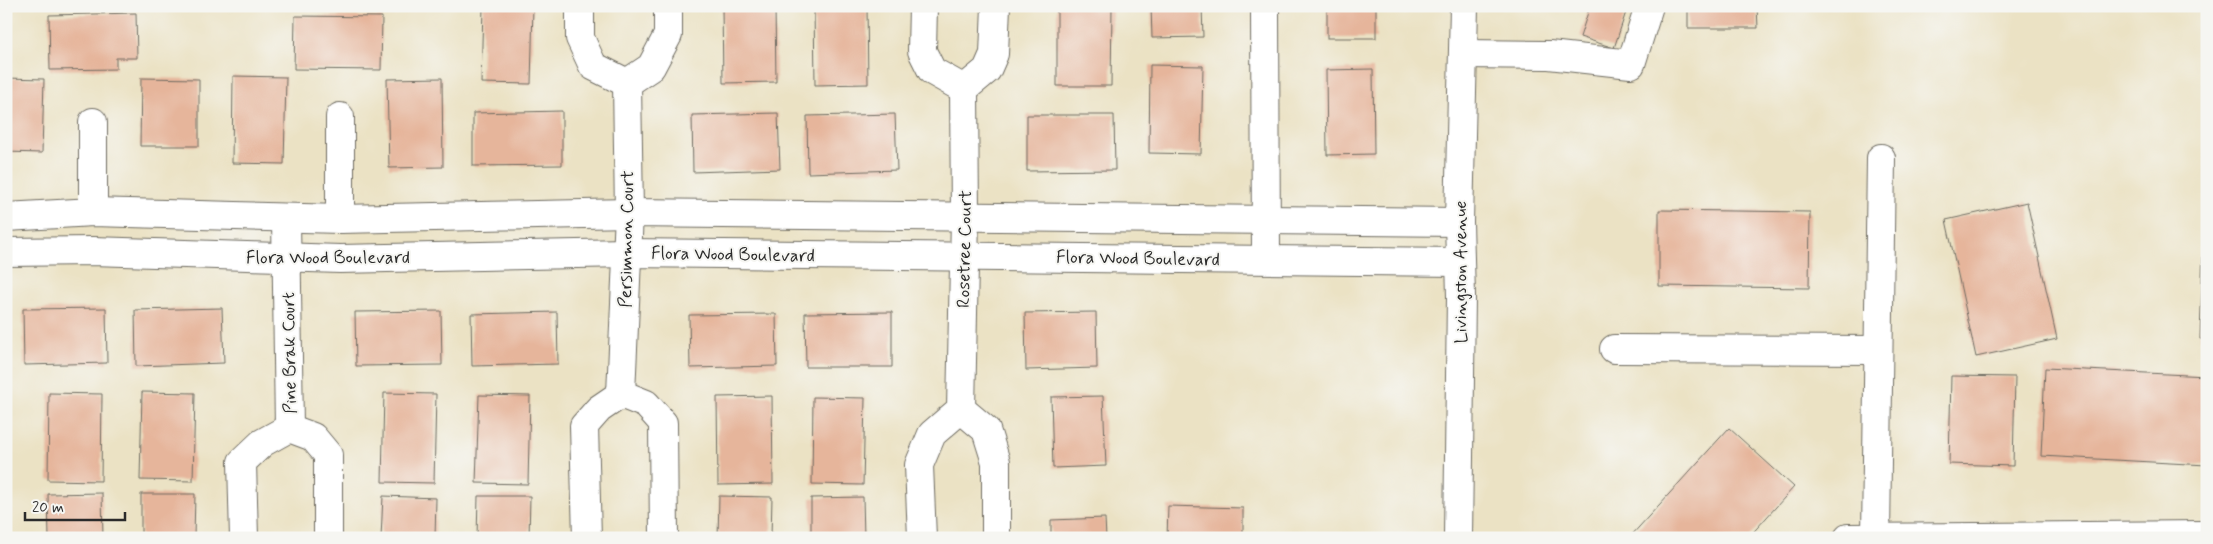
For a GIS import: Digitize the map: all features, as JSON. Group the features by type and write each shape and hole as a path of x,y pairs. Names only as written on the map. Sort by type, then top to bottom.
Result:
{"street":[{"path":"580,6 580,38 593,66 627,82 651,67 668,35 668,6"},
{"path":"923,6 922,51 932,71 964,89 987,70 994,54 996,6"},
{"path":"1265,6 1266,259"},
{"name":"Livingston Avenue","path":"1458,538 1459,222 1464,6"},
{"path":"1463,54 1549,55 1631,64 1650,6"},
{"name":"Persimmon Court","path":"621,394 629,213 627,82"},
{"name":"Rosetree Court","path":"961,410 965,216 964,89"},
{"path":"340,117 340,219"},
{"path":"93,122 93,212"},
{"path":"1876,537 1881,158"},
{"path":"6,217 93,212 340,219 629,213 1459,222"},
{"name":"Pine Brak Court","path":"286,218 289,428"},
{"name":"Flora Wood Boulevard","path":"6,252 93,251 287,258 627,253 1460,262"},
{"path":"1614,349 1878,350"},
{"path":"587,538 584,426 598,409 621,394 646,404 663,423 664,538"},
{"path":"922,538 919,465 932,434 961,410 986,430 996,462 996,538"},
{"name":"Pine Brak Court","path":"244,538 242,462 262,443 289,428 313,437 328,455 328,538"},
{"path":"1848,538 2207,535"}],"building":[{"path":"483,6 533,6 531,84 481,83"},
{"path":"722,6 775,6 776,82 723,83"},
{"path":"814,6 867,6 868,84 815,85"},
{"path":"1057,6 1112,6 1111,86 1057,86"},
{"path":"1151,6 1202,6 1203,37 1152,38"},
{"path":"1327,6 1376,6 1376,38 1327,38"},
{"path":"1590,6 1628,6 1614,48 1580,37"},
{"path":"1688,6 1757,6 1758,28 1688,28"},
{"path":"136,13 137,58 116,58 116,69 50,70 49,15"},
{"path":"295,16 382,17 381,70 294,69"},
{"path":"1150,65 1203,66 1201,154 1149,153"},
{"path":"1373,69 1374,154 1327,155 1326,70"},
{"path":"233,76 286,77 284,164 232,163"},
{"path":"6,78 44,79 42,153 6,152"},
{"path":"141,78 199,79 199,146 140,146"},
{"path":"442,78 443,167 389,168 387,79"},
{"path":"562,111 562,165 473,166 473,113"},
{"path":"778,113 780,169 693,172 692,115"},
{"path":"895,114 897,170 808,173 807,116"},
{"path":"1027,115 1114,115 1115,170 1027,171"},
{"path":"2027,202 2057,339 1976,357 1946,220"},
{"path":"1659,210 1810,212 1809,288 1659,286"},
{"path":"2204,218 2207,218 2207,339 2200,339"},
{"path":"106,308 107,363 24,365 23,309"},
{"path":"222,308 224,363 136,366 135,310"},
{"path":"441,311 442,365 356,366 355,312"},
{"path":"557,312 558,364 472,366 471,314"},
{"path":"892,312 892,367 806,367 805,313"},
{"path":"1096,312 1097,368 1026,370 1025,313"},
{"path":"776,314 777,366 690,368 689,315"},
{"path":"2045,368 2207,376 2207,465 2041,456"},
{"path":"1951,376 2015,377 2013,466 1949,464"},
{"path":"142,392 195,393 193,481 140,480"},
{"path":"49,393 102,394 101,481 48,480"},
{"path":"384,393 436,394 434,483 382,482"},
{"path":"479,395 530,396 528,484 476,483"},
{"path":"772,396 773,484 718,485 717,397"},
{"path":"1103,396 1106,466 1053,468 1051,397"},
{"path":"813,397 865,398 863,485 812,484"},
{"path":"1729,428 1794,487 1748,538 1629,538"},
{"path":"102,493 103,538 49,538 48,494"},
{"path":"141,494 195,494 194,538 141,538"},
{"path":"383,496 436,498 435,538 381,538"},
{"path":"478,496 530,496 529,538 477,538"},
{"path":"719,496 772,497 771,538 718,538"},
{"path":"863,497 864,538 811,538 811,498"},
{"path":"1168,506 1243,508 1243,538 1167,538"},
{"path":"1105,518 1106,538 1051,538 1051,520"}]}
